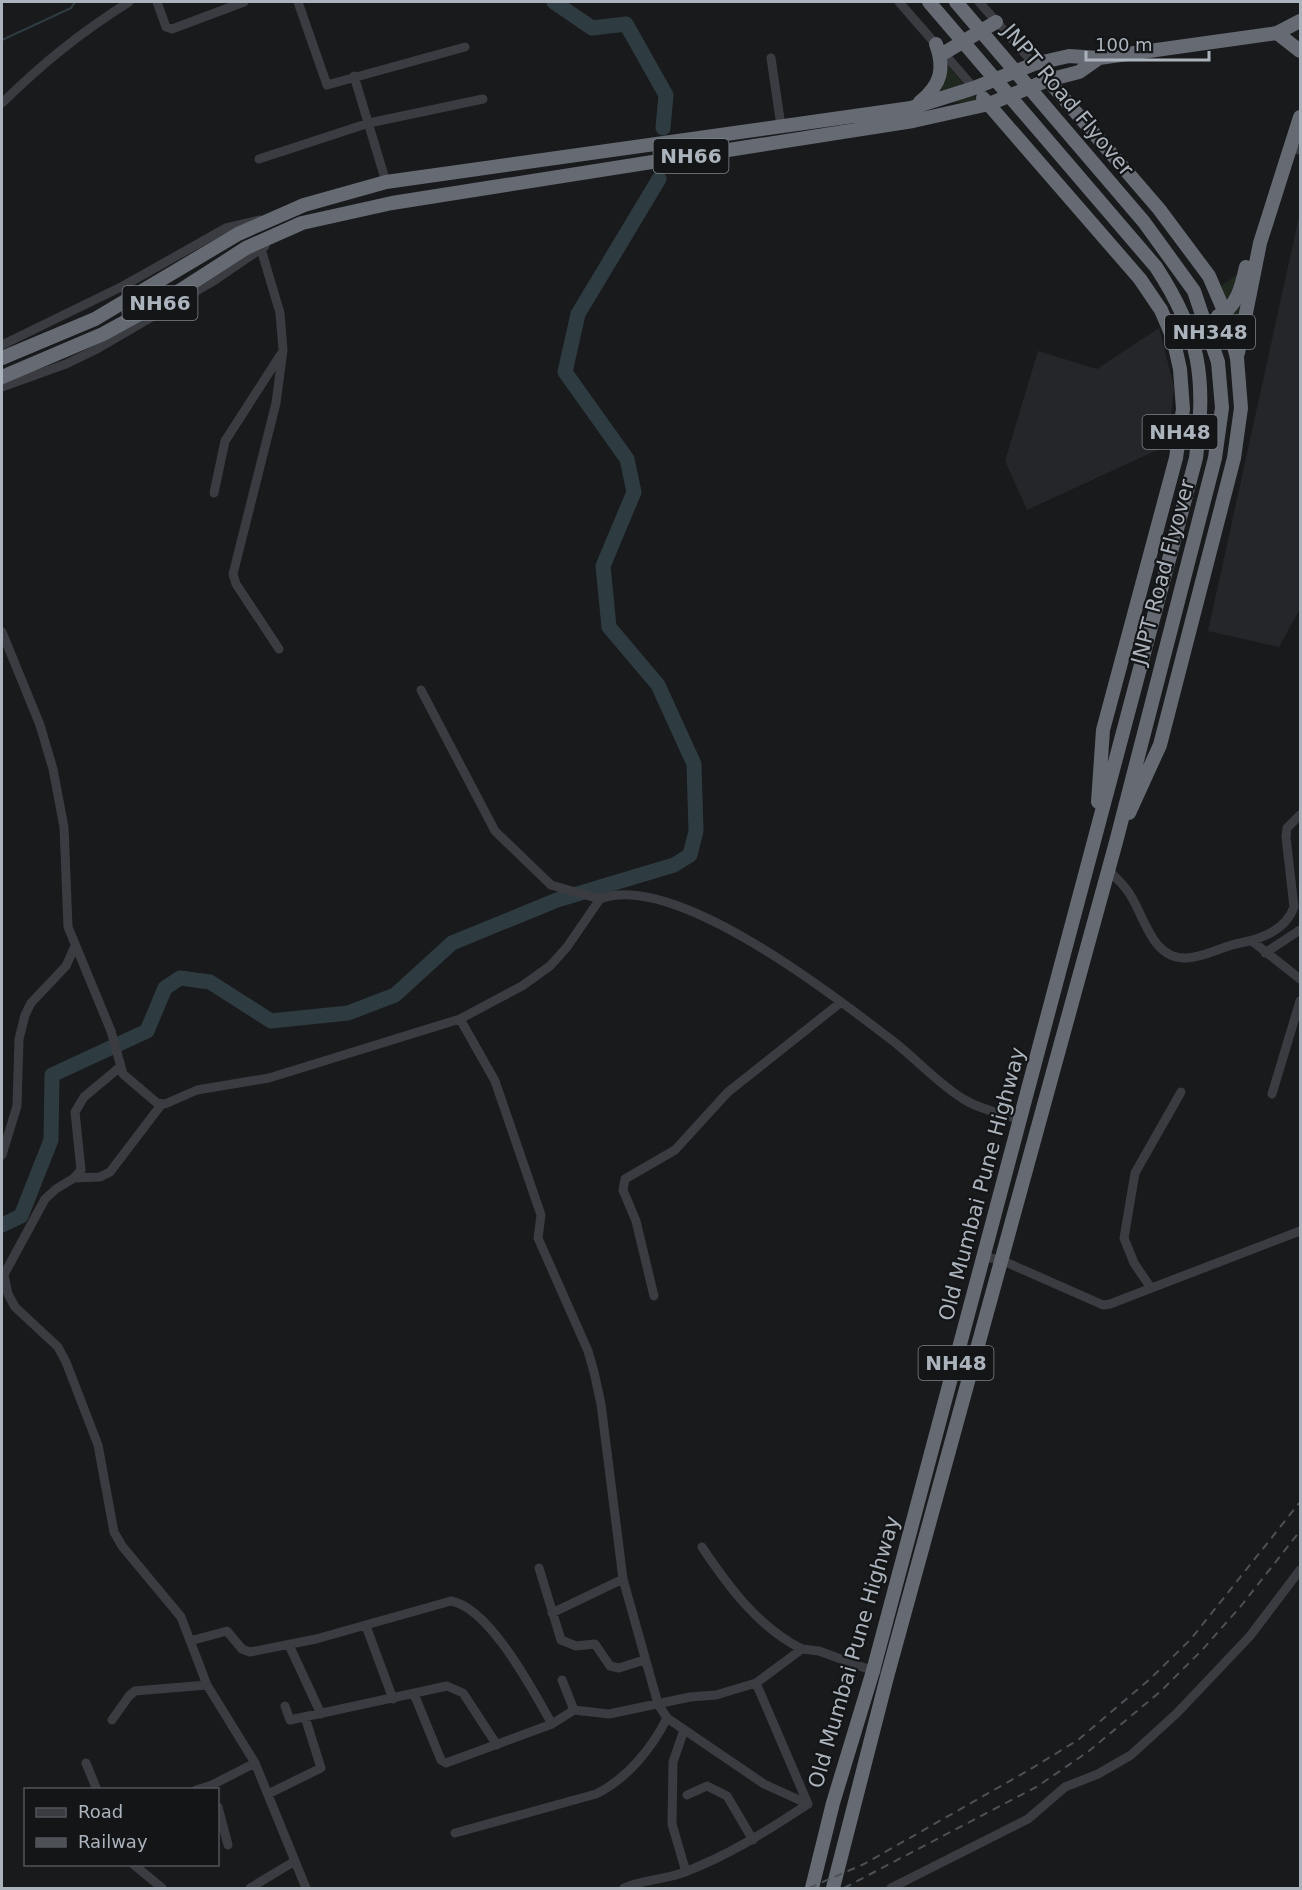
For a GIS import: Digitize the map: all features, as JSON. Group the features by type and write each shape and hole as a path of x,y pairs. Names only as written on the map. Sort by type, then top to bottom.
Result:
{"highway":[{"name":"JNPT Road Flyover","path":"929,2 1156,267 1178,300 1191,332 1199,366 1202,409 1196,458 1121,735 1096,837"},
{"name":"JNPT Road Flyover","path":"956,2 1171,256 1194,291 1218,362 1222,408 1215,458 1116,842"},
{"path":"974,88 1034,64 1069,56 1099,58 1272,33 1300,21"},
{"path":"910,108 931,93 939,81 940,48 996,22"},
{"path":"1272,33 1300,51"},
{"path":"989,104 1048,80 1078,72 1099,58"},
{"path":"1048,80 1187,244 1209,276 1225,313 1236,358"},
{"name":"NH48","path":"974,88 1140,279 1161,310 1173,338 1180,369 1183,409 1177,448 1103,730 1096,837"},
{"name":"NH66","path":"2,358 95,319 238,234 304,205 386,182 910,108 974,88"},
{"name":"NH66","path":"2,377 103,334 167,299 246,248 302,223 392,203 913,121 989,104"},
{"path":"1018,138 1070,106"},
{"name":"NH48","path":"1116,842 1160,745 1221,510 1234,458 1241,408 1236,358 1260,243 1296,149 1300,117"},
{"path":"1173,338 1225,313 1237,299 1248,255 1260,243"},
{"name":"Old Mumbai Pune Highway","path":"812,1888 835,1796 873,1671 1096,837"},
{"name":"Old Mumbai Pune Highway","path":"833,1888 887,1677 1116,842"},
{"path":"835,1796 854,1802"}],"street":[{"path":"2,103 48,58 80,33 129,2"},
{"path":"157,2 166,27 172,29 244,2"},
{"path":"298,2 327,85 465,47"},
{"path":"899,2 974,88"},
{"path":"979,2 1034,64"},
{"path":"771,58 781,126"},
{"path":"354,76 386,182"},
{"path":"259,159 369,123 483,99"},
{"path":"2,345 123,286 226,228 274,218"},
{"path":"2,387 95,350 215,280 283,231"},
{"path":"261,249 280,313 283,350 276,403 233,574 236,584 279,650"},
{"path":"213,493 225,441 283,350"},
{"path":"2,632 5,651 39,725 53,769 64,827 66,911 75,946 111,1031 119,1064 128,1081 161,1105"},
{"path":"421,690 495,831 550,885 596,898 628,895 647,897 718,922 776,958 897,1044 964,1100 1021,1120"},
{"path":"1108,870 1128,890 1148,933 1164,949 1179,958 1190,958 1229,945 1252,941 1276,930 1291,916 1294,907 1286,837 1287,828 1300,815"},
{"path":"306,1888 255,1762 207,1685 177,1610 142,1572 114,1532 98,1445 66,1362 58,1347 15,1307 8,1294 3,1272 45,1199 74,1178 100,1177 110,1172 161,1105 197,1090 269,1078 460,1019 522,986 550,966 567,947 596,898"},
{"path":"1265,953 1300,930"},
{"path":"1252,941 1300,979"},
{"path":"2,1155 17,1107 19,1039 25,1015 31,1002 66,966 75,946"},
{"path":"1272,1094 1300,1001"},
{"path":"654,1296 636,1221 623,1190 625,1179 675,1150 728,1092 840,1003"},
{"path":"460,1019 495,1081 541,1215 538,1238 588,1351 601,1404 623,1579 658,1704 667,1718 764,1784 808,1804"},
{"path":"74,1178 81,1165 75,1112 84,1097 119,1064"},
{"path":"1151,1288 1134,1263 1124,1238 1135,1173 1181,1092"},
{"path":"984,1257 1001,1260 1103,1305 1120,1302 1300,1231"},
{"path":"702,1547 746,1606 790,1643 802,1649 819,1651 887,1677"},
{"path":"539,1568 561,1640 576,1646 595,1644 610,1666 619,1668 644,1660"},
{"path":"891,1888 1028,1819 1065,1787 1098,1774 1131,1755 1177,1713 1250,1636 1300,1570"},
{"path":"552,1613 623,1579"},
{"path":"190,1641 223,1631 230,1633 246,1652 289,1645 366,1626 451,1601 462,1603 477,1615 512,1655 552,1724"},
{"path":"366,1626 393,1699"},
{"path":"289,1645 321,1714"},
{"path":"414,1694 442,1762 497,1745 552,1724 574,1710 609,1714 690,1697 716,1695 756,1683 802,1649"},
{"path":"562,1680 574,1710"},
{"path":"756,1683 808,1804"},
{"path":"112,1720 135,1691 207,1685"},
{"path":"285,1706 290,1720 447,1686 463,1693 497,1745"},
{"path":"268,1794 321,1768 305,1717"},
{"path":"455,1833 596,1794 612,1786 657,1738 667,1718"},
{"path":"684,1730 674,1762 672,1824 686,1872"},
{"path":"213,1787 255,1762"},
{"path":"86,1763 96,1788"},
{"path":"687,1795 707,1786 727,1796 753,1840"},
{"path":"624,1888 686,1872 753,1840 808,1804"},
{"path":"219,1816 228,1845"},
{"path":"250,1888 295,1861"},
{"path":"135,1866 162,1888"}],"shaded area":[{"path":"948,66 979,102 927,103 942,89"},
{"path":"1300,212 1300,609 1279,647 1208,631"},
{"path":"1251,265 1236,331 1221,286"},
{"path":"1159,328 1174,387 1168,445 1027,510 1005,461 1038,351 1097,369"}],"waterway":[{"path":"2,40 71,8 75,2"},
{"path":"554,2 592,28 626,24 666,95 663,128"},
{"path":"2,1225 21,1216 51,1140 52,1075 147,1031 165,988 180,978 210,982 271,1021 348,1013 395,995 452,943 557,900 674,865 690,855 696,831 694,764 658,685 609,627 603,566 634,492 627,459 565,372 578,314 659,179"}],"railway":[{"path":"809,1888 864,1864 1078,1740 1150,1679 1191,1639 1300,1502"},
{"path":"844,1888 1038,1786 1089,1751 1161,1691 1202,1650 1241,1606 1300,1531"}]}
